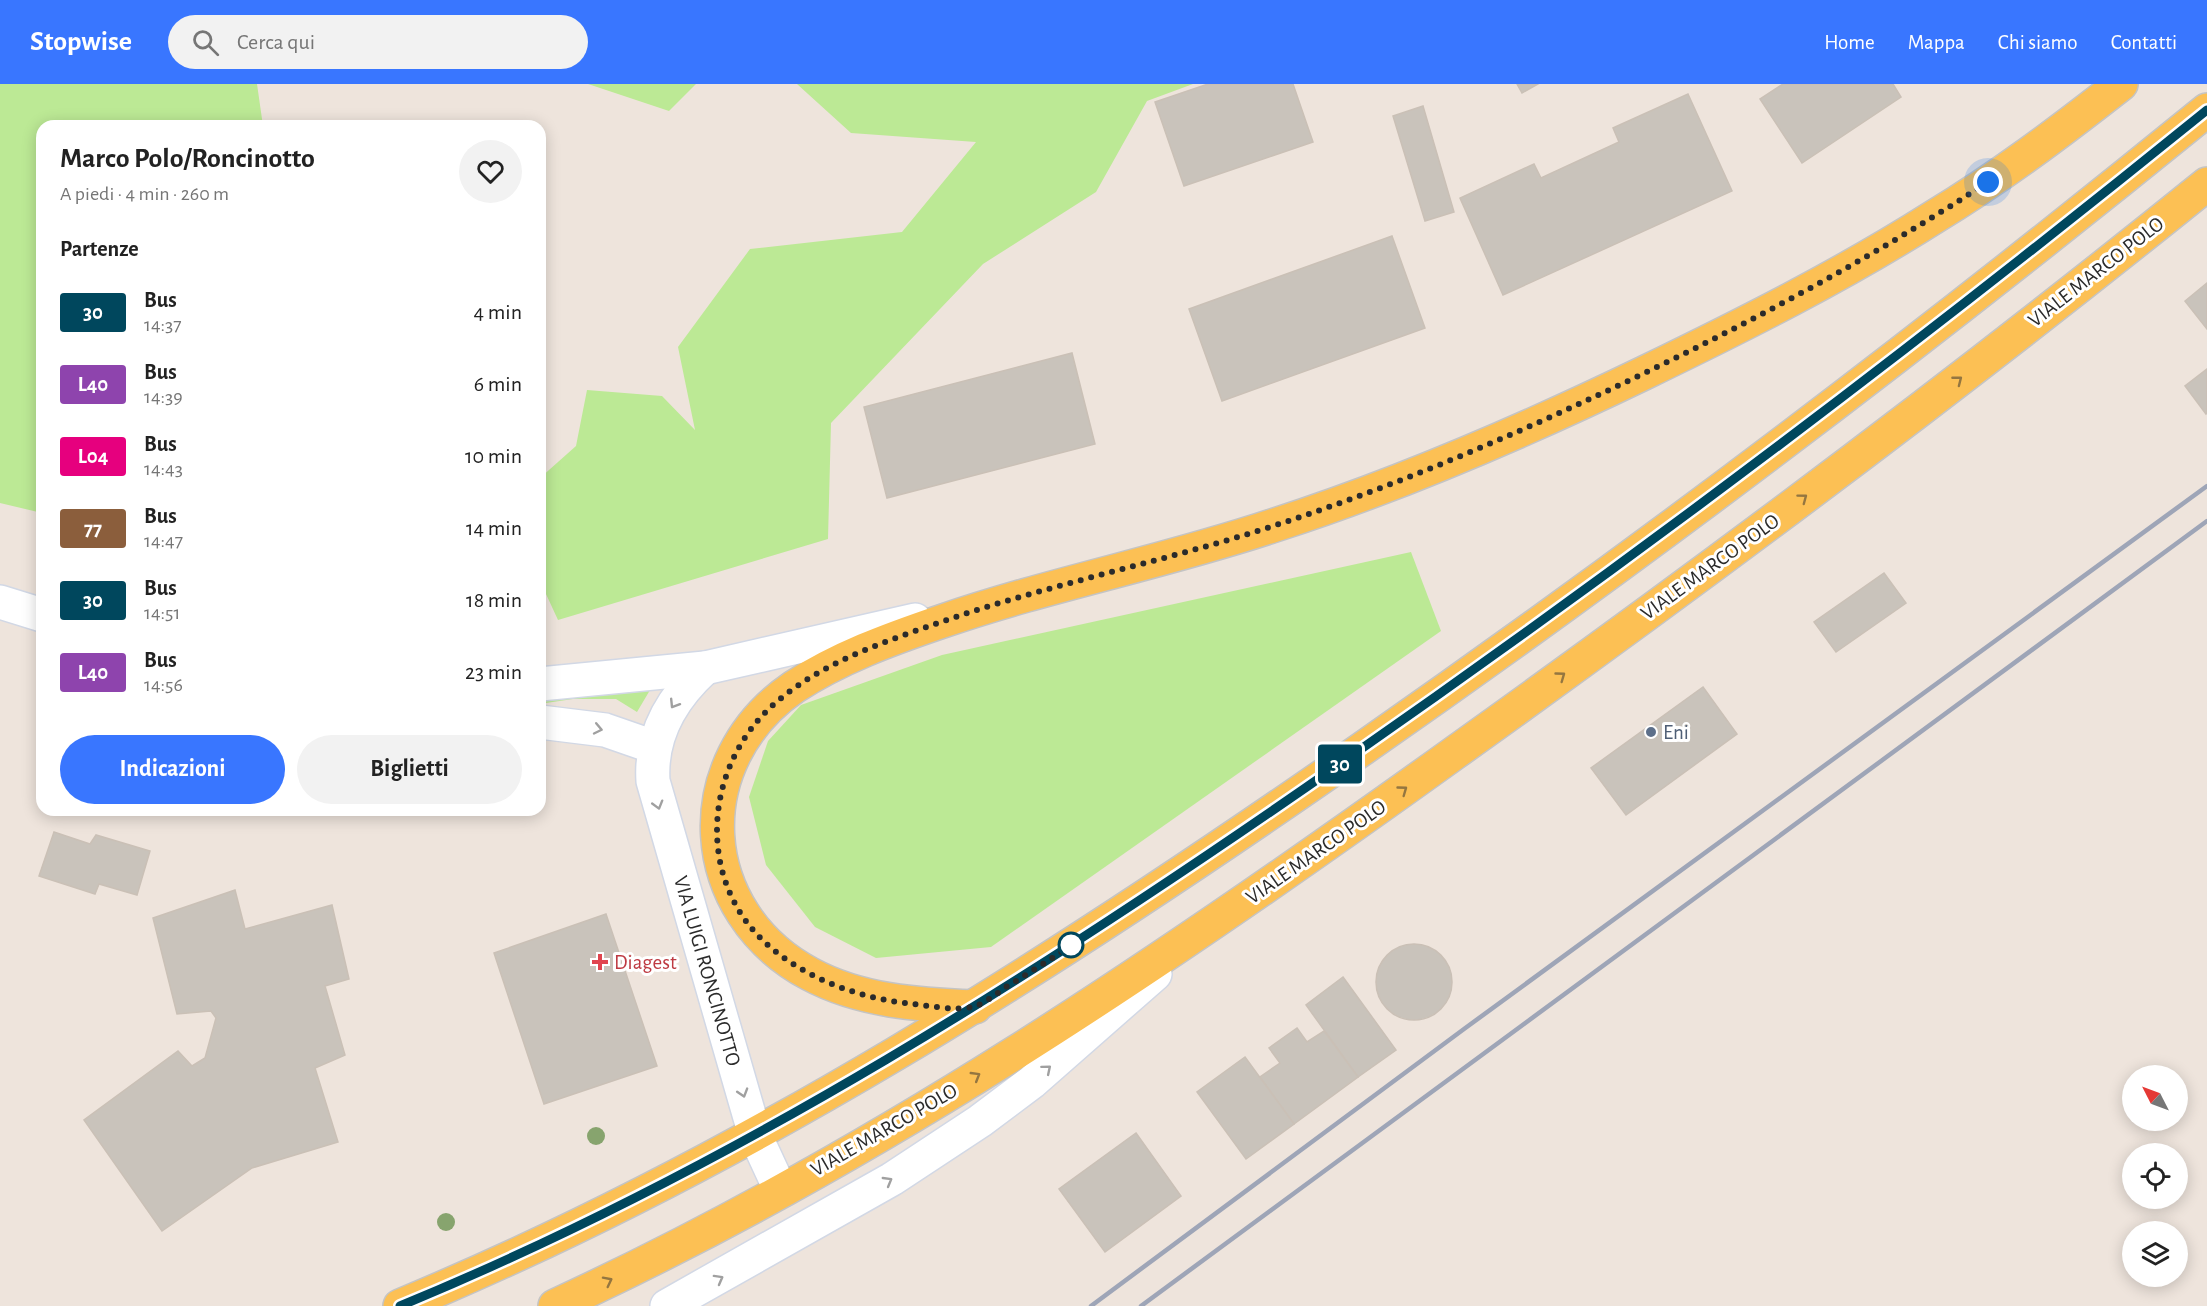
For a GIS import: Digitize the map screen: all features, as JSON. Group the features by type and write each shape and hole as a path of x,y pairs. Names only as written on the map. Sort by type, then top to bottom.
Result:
{"main road":[{"path":"975,1007 922,1005 874,997 811,975 771,948 753,930 729,887 718,842 716,812 719,795 741,746 774,704 793,688 873,646 1002,601 1190,552 1276,525 1436,468 1506,438 1734,329 1860,262 2006,171 2121,84"},
{"path":"400,1306 546,1241 755,1135 975,1007 1266,816 1605,576 1912,344 2207,110"},
{"name":"VIALE MARCO POLO","path":"555,1306 611,1280 780,1189 1017,1052 1201,933 1507,716 1763,528 2029,325 2207,184"}],"street":[{"path":"546,683 705,668 1002,601"},
{"path":"0,602 36,613"},
{"name":"VIA LUIGI RONCINOTTO","path":"705,668 686,685 661,725 654,747 652,764 655,794 755,1135 780,1189"},
{"path":"546,723 605,730 654,747"},
{"name":"VIALE MARCO POLO","path":"667,1306 892,1179 980,1121 1040,1075 1201,933"}],"green space":[{"path":"0,84 257,84 262,120 36,120 36,512 0,503"},
{"path":"588,84 696,84 669,111"},
{"path":"797,84 1193,84 1147,101 1096,192 983,264 831,423 828,539 558,620 546,594 546,473 576,446 587,390 662,396 695,430 678,347 750,249 902,232 976,142 851,133"},
{"path":"1411,552 1441,631 991,947 876,958 815,927 766,865 749,797 768,741 801,705 942,655"},
{"path":"653,685 637,712 616,699 573,699 546,703 546,696"}],"building":[{"path":"1208,84 1293,84 1313,142 1184,186 1155,102"},
{"path":"1517,84 1538,84 1522,93"},
{"path":"1783,84 1893,84 1901,97 1802,163 1760,99"},
{"path":"1688,94 1732,191 1503,295 1460,198 1534,164 1541,178 1619,142 1613,128"},
{"path":"1423,106 1454,212 1425,221 1393,116"},
{"path":"1392,236 1425,328 1222,401 1189,309"},
{"path":"2207,283 2207,329 2185,301"},
{"path":"1072,353 1095,444 887,498 864,407"},
{"path":"2207,369 2207,413 2206,414 2185,386"},
{"path":"1884,573 1906,603 1836,652 1814,622"},
{"path":"1703,687 1737,734 1626,815 1591,768"},
{"path":"54,832 90,844 96,835 150,851 137,895 99,884 95,894 39,876"},
{"path":"235,890 245,929 332,905 349,979 325,986 345,1055 315,1068 338,1142 252,1168 162,1231 84,1120 178,1051 192,1066 205,1058 216,1018 211,1011 177,1014 153,918"},
{"path":"606,914 657,1066 544,1104 494,953"},
{"path":"1414,944 1428,947 1441,955 1449,968 1452,982 1449,996 1441,1009 1428,1017 1414,1020 1400,1017 1387,1009 1379,996 1376,982 1379,968 1387,955 1400,947"},
{"path":"1343,977 1396,1050 1358,1077 1306,1005"},
{"path":"1297,1028 1307,1042 1324,1031 1358,1077 1294,1124 1260,1077 1280,1063 1269,1048"},
{"path":"1245,1057 1294,1124 1246,1159 1197,1092"},
{"path":"1136,1133 1181,1196 1105,1252 1059,1189"}],"railway":[{"path":"1091,1306 1464,1029 2207,486"},
{"path":"1141,1306 2207,521"}],"bus line":[{"name":"30","path":"400,1306 546,1241 755,1135 975,1007 1080,940 1266,816 1605,576 1912,344 2207,110"}],"place":[{"name":"Eni","path":"1651,732"},
{"name":"Diagest","path":"600,962"}],"route":[{"path":"1071,945 1080,940 975,1007 898,1002 851,990 811,975 771,948 753,930 741,913 729,887 721,861 716,832 719,795 728,769 756,723 774,704 793,688 847,658 905,634 1002,601 1190,552 1276,525 1436,468 1587,401 1774,309 1860,262 1988,182"}]}
